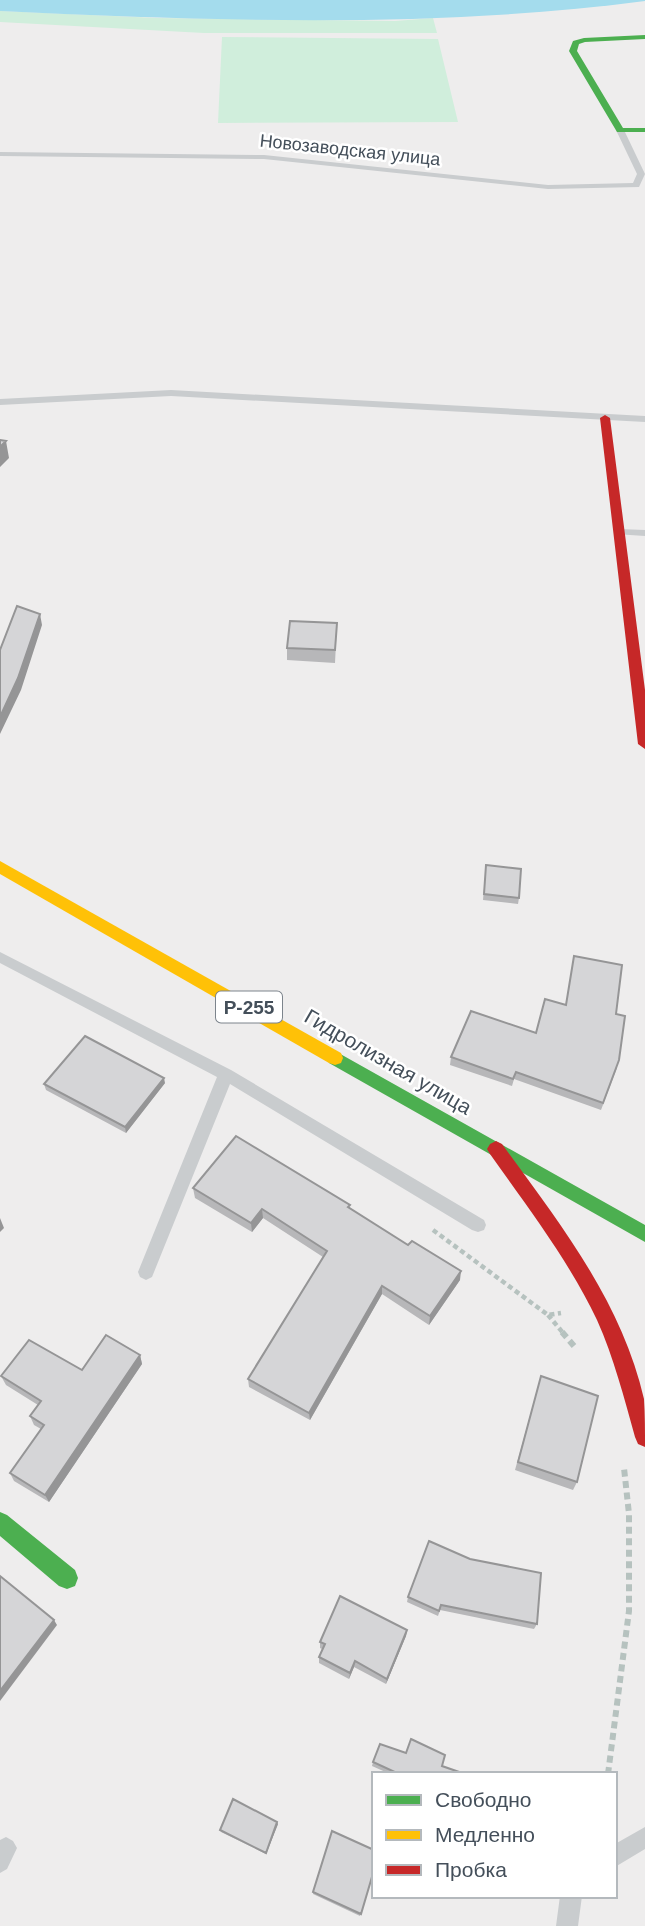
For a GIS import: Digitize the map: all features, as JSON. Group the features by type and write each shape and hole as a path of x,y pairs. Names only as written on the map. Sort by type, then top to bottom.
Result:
{"main road":[{"path":"645,37 576,43 573,51 620,130 645,130"},
{"path":"605,418 645,744"},
{"name":"Гидролизная улица","path":"0,867 645,1234"},
{"path":"496,1149 577,1266 600,1308 632,1387 645,1437"},
{"path":"0,1522 67,1578"}],"lane":[{"name":"Новозаводская улица","path":"0,154 264,157 548,187 600,188 636,185 641,174 620,130"},
{"path":"0,402 171,393 645,419"},
{"path":"619,532 645,533"},
{"path":"0,957 226,1074 478,1225"},
{"path":"146,1272 226,1074"},
{"path":"617,1856 645,1837"},
{"path":"567,1926 571,1898"}],"path":[{"path":"608,1772 629,1611"}],"green space":[{"path":"0,11 158,18 395,21 433,18 437,33 204,33 0,22"},
{"path":"222,37 438,39 458,122 218,123"}],"water":[{"path":"0,0 645,1 484,16 242,20 0,11"}],"building":[{"path":"17,606 40,614 18,678 0,717 0,650"},
{"path":"290,621 337,623 335,650 287,648"},
{"path":"486,865 521,869 519,898 484,894"},
{"path":"574,956 622,965 616,1014 625,1016 619,1060 603,1103 516,1072 513,1079 451,1057 471,1011 536,1033 545,999 566,1005"},
{"path":"85,1036 164,1078 125,1127 44,1084"},
{"path":"236,1136 350,1205 348,1207 408,1245 412,1241 461,1271 430,1316 382,1286 309,1413 248,1379 327,1251 262,1209 251,1223 193,1188"},
{"path":"106,1335 140,1355 45,1495 10,1473 44,1425 30,1416 41,1401 1,1376 29,1340 82,1370"},
{"path":"541,1376 598,1396 577,1482 518,1462"},
{"path":"429,1541 470,1559 541,1573 537,1624 441,1605 439,1611 408,1597"},
{"path":"0,1576 54,1620 0,1691"},
{"path":"340,1596 407,1630 387,1679 355,1661 350,1673 319,1657 325,1644 320,1642"},
{"path":"411,1739 445,1755 442,1766 459,1772 395,1772 373,1762 380,1744 406,1753"},
{"path":"233,1799 277,1822 266,1853 220,1830"},
{"path":"332,1831 372,1849 372,1877 361,1914 313,1892"}],"traffic: fast":[{"path":"645,37 584,40 576,43 573,51 620,130 645,130"},
{"path":"335,1058 645,1234"},
{"path":"0,1522 67,1578"}],"traffic: slow":[{"path":"0,867 335,1058"}],"traffic: jam":[{"path":"605,418 645,744"},
{"path":"496,1149 560,1239 603,1313 617,1347 645,1437"}]}
